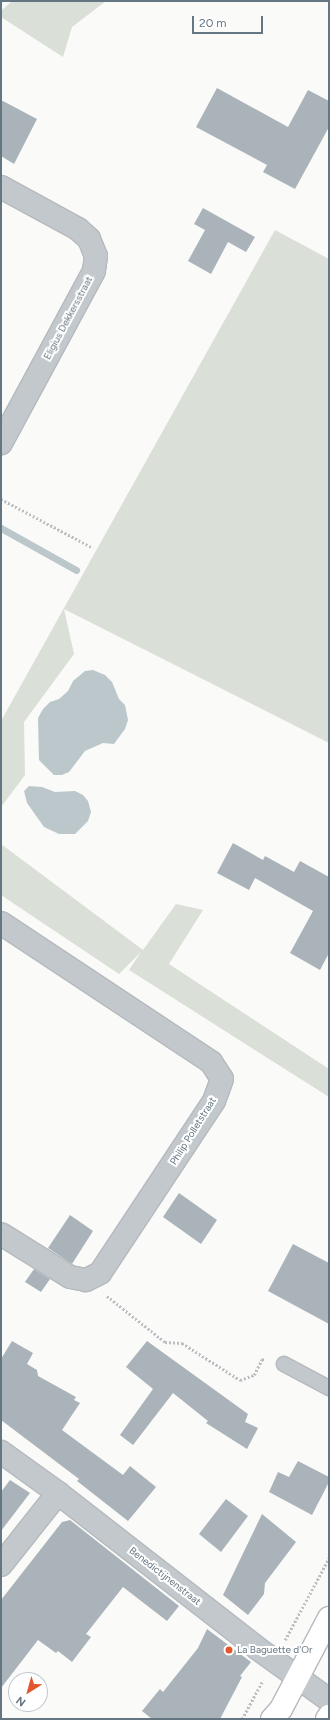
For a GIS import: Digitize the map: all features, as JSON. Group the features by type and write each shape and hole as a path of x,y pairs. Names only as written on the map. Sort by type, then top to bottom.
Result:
{"main road":[{"path":"277,1716 329,1618"}],"street":[{"name":"Eligius Dekkersstraat","path":"1,187 78,229 89,239 96,256 94,271 1,442"},
{"name":"Philip Polletstraat","path":"1,923 211,1062 222,1080 214,1102 100,1273 86,1280"},
{"path":"1,1234 70,1277 86,1280"},
{"name":"Benedictijnenstraat","path":"1,1452 58,1493 329,1700"},
{"path":"1,1566 58,1493"}],"lane":[{"path":"284,1364 329,1388"}],"path":[{"path":"1,499 93,548"},
{"path":"86,1280 165,1342 182,1343 240,1380 254,1375 262,1359 276,1366 284,1364"}],"shaded area":[{"path":"12,1 106,1 72,27 63,57 1,17 1,11"},
{"path":"275,230 329,259 329,743 64,609 74,654 24,722 25,775 1,807 1,721"},
{"path":"93,670 105,675 112,682 119,699 125,705 128,720 125,729 114,744 103,743 85,751 69,772 62,775 54,775 39,760 38,718 43,709 50,702 59,699 68,691 73,681 85,671"},
{"path":"29,786 42,787 55,792 75,791 83,795 88,801 91,812 88,821 75,834 59,834 44,827 27,803 24,791"},
{"path":"1,844 143,950 176,904 203,910 169,964 329,1069 329,1097 129,970 141,952 119,974 1,895"}],"building":[{"path":"217,88 288,127 308,90 329,101 329,127 295,189 263,172 267,165 196,127"},
{"path":"1,100 37,119 14,164 1,156"},
{"path":"203,208 255,237 246,252 228,242 211,274 188,261 205,230 194,224"},
{"path":"233,843 263,860 265,856 294,872 300,861 329,877 329,953 320,970 290,953 313,911 255,878 249,890 217,873"},
{"path":"179,1193 217,1220 201,1244 163,1217"},
{"path":"70,1215 93,1231 72,1264 48,1248"},
{"path":"293,1244 329,1263 329,1324 268,1291"},
{"path":"34,1269 50,1279 41,1292 25,1282"},
{"path":"12,1341 33,1353 27,1364 37,1370 38,1376 76,1397 74,1400 80,1403 62,1430 123,1475 130,1466 156,1487 128,1521 77,1481 79,1479 1,1420 1,1359"},
{"path":"147,1341 248,1414 245,1422 258,1428 247,1449 206,1423 208,1421 173,1393 133,1445 120,1435 153,1389 126,1367"},
{"path":"298,1461 329,1477 329,1482 312,1515 269,1492 278,1472 289,1477"},
{"path":"10,1480 30,1493 1,1531 1,1492"},
{"path":"226,1499 248,1516 221,1552 199,1534"},
{"path":"262,1514 296,1542 265,1583 264,1594 248,1615 223,1595"},
{"path":"70,1520 179,1606 167,1621 123,1587 86,1634 91,1637 72,1662 58,1651 56,1653 38,1640 13,1672 8,1672 8,1679 1,1688 1,1600 62,1522"},
{"path":"207,1629 251,1662 240,1676 242,1677 220,1719 152,1719 142,1711 160,1689 163,1692 198,1648"}],"waterway":[{"path":"1,528 76,570"}],"place":[{"name":"La Baguette d'Or","path":"229,1650"}]}
